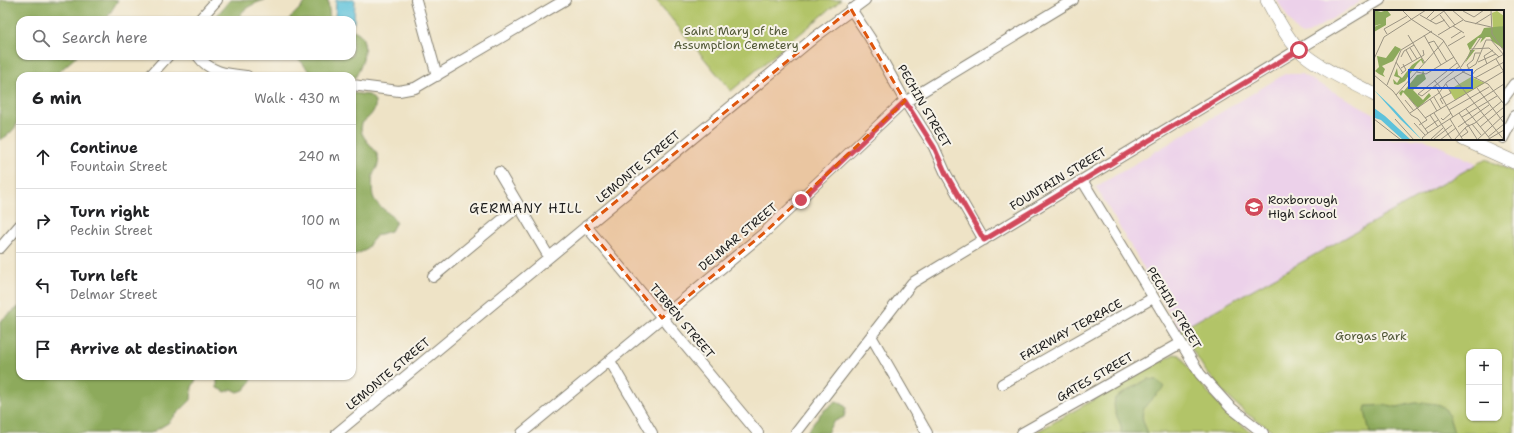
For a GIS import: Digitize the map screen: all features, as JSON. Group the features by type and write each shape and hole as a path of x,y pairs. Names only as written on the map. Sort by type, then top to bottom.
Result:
{"main road":[{"path":"1267,0 1284,30 1299,50 1309,58 1374,94"},
{"path":"1468,140 1481,143 1495,154 1514,162"}],"street":[{"path":"202,16 216,0"},
{"path":"416,0 437,76"},
{"path":"356,85 407,91 421,86 564,0"},
{"name":"LEMONTE STREET","path":"337,433 586,226 851,9 865,0"},
{"name":"DELMAR STREET","path":"522,433 780,220 905,101 1073,0"},
{"name":"FOUNTAIN STREET","path":"796,433 912,283 1380,0"},
{"name":"PECHIN STREET","path":"851,9 870,38 905,101 934,147 946,174 984,240"},
{"path":"154,72 164,60"},
{"path":"201,60 213,69 228,72"},
{"path":"1504,98 1514,84"},
{"path":"1504,137 1514,116"},
{"path":"1495,154 1502,140"},
{"path":"499,172 549,257"},
{"name":"PECHIN STREET","path":"1082,180 1200,374 1214,392 1238,415 1263,433"},
{"path":"433,277 519,206"},
{"name":"TIBBEN STREET","path":"586,226 758,433"},
{"path":"0,248 16,230"},
{"name":"FAIRWAY TERRACE","path":"1002,384 1153,298"},
{"path":"871,336 927,433"},
{"name":"GATES STREET","path":"1022,433 1181,343"},
{"path":"610,361 652,433"}],"highlighted area":[{"path":"851,9 905,101 764,233 662,318 586,226"}],"shaded area":[{"path":"1277,0 1359,0 1360,2 1307,34 1302,35 1297,32"},
{"name":"Roxborough High School","path":"1285,74 1301,74 1374,113 1374,140 1426,140 1478,164 1180,330 1096,187"}],"green space":[{"path":"0,0 118,0 108,16 16,16 16,60 72,60 59,72 16,72 16,126 9,134 0,140"},
{"path":"230,0 265,0 253,5 239,16 216,16"},
{"path":"308,0 328,0 330,16 292,16"},
{"name":"Saint Mary of the Assumption Cemetery","path":"656,0 841,0 731,91"},
{"path":"356,32 362,38 364,44 363,59 356,76 356,72 311,72 300,60 356,60"},
{"path":"356,93 369,95 375,102 372,113 363,122 361,127 363,136 378,157 378,164 373,175 373,196 377,203 394,218 396,222 391,231 377,235 366,250 356,254"},
{"name":"Gorgas Park","path":"1486,159 1514,172 1514,433 1276,433 1247,414 1227,396 1205,370 1180,330"},
{"path":"16,309 16,380 196,380 192,387 191,400 168,423 151,433 0,433 0,321"},
{"path":"1174,354 1180,355 1204,388 1232,416 1252,433 1035,433"},
{"path":"1148,379 1157,380 1164,387 1148,403 1143,412 1142,418 1148,433 1121,433 1120,424 1115,410 1115,398"},
{"path":"217,380 251,380 244,390 238,392 232,389 226,392 217,388"},
{"path":"836,401 844,405 846,408 844,417 833,422 827,433 806,433 822,412"},
{"path":"1415,403 1433,403 1443,407 1449,416 1454,433 1370,433 1365,411 1366,406 1388,405 1397,407"}],"water":[{"path":"336,0 355,0 354,16 335,16"}],"place":[{"name":"Roxborough High School","path":"1254,207"}],"district":[{"name":"GERMANY HILL","path":"526,208"}],"route":[{"path":"801,200 905,101 938,154 946,174 984,240 1299,50"}]}
